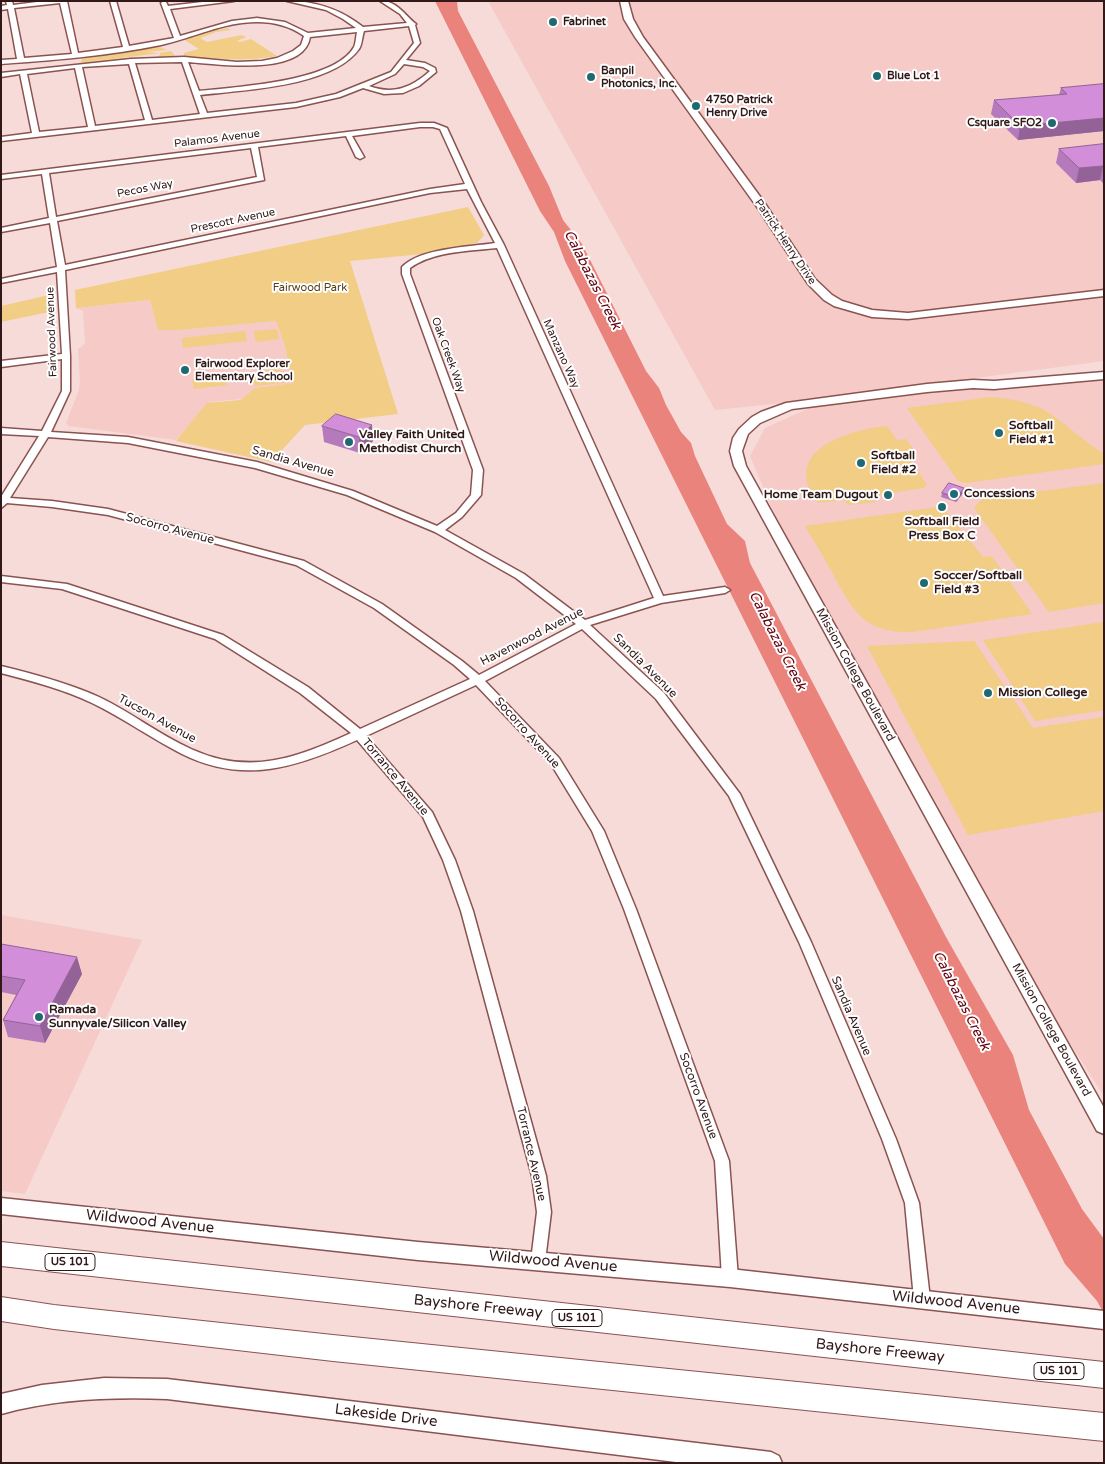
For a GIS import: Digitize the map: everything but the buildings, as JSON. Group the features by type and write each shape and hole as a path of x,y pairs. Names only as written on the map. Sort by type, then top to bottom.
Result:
{"highway":[{"name":"Bayshore Freeway","path":"1,1254 1104,1375"},
{"path":"1,1309 54,1317 1104,1427"},
{"path":"1,1320 54,1317"}],"street":[{"path":"1,8 10,4 63,1 75,54"},
{"path":"113,1 126,48"},
{"path":"178,39 165,5 231,1"},
{"path":"196,93 279,83 311,76 338,65 356,51 362,38 361,29 348,18 329,8 290,1"},
{"path":"1,139 296,105 338,96 392,73 417,43 412,24 402,12 383,1"},
{"name":"Patrick Henry Drive","path":"624,1 628,18 644,42 792,249 808,277 819,291 830,299 841,305 863,312 908,316 1104,293"},
{"path":"10,4 22,60"},
{"path":"1,62 126,48 178,39 225,24 256,20 290,25 307,35 412,24"},
{"path":"1,75 131,61 184,60 238,64 274,61 298,51 307,41 307,35"},
{"path":"49,57 51,69"},
{"path":"184,60 204,115"},
{"path":"131,61 149,122"},
{"path":"364,86 384,93 397,93 415,86 433,72 433,69 429,66 403,62"},
{"path":"78,66 92,129"},
{"path":"23,72 36,135"},
{"name":"Palamos Avenue","path":"1,177 420,125 434,125"},
{"name":"Manzano Way","path":"434,125 443,128 471,186 480,211 500,245 660,600"},
{"path":"348,134 360,157"},
{"name":"Pecos Way","path":"1,230 261,178 254,146"},
{"name":"Fairwood Avenue","path":"2,502 46,433 64,397 66,356 61,268 45,172"},
{"name":"Prescott Avenue","path":"1,280 430,191 471,186"},
{"name":"Oak Creek Way","path":"438,530 458,514 476,495 478,470 406,274 406,267 412,262 441,254 500,245"},
{"path":"1,364 66,356"},
{"name":"Mission College Boulevard","path":"973,384 990,379 1104,365"},
{"name":"Mission College Boulevard","path":"1104,376 994,385 973,384 927,388 802,404 777,410 748,426 739,438 736,454 745,475 1104,1126"},
{"name":"Sandia Avenue","path":"1,431 128,440 257,465 350,493 438,530 520,576 583,624 660,696 734,794 805,942 889,1139 912,1203 922,1299"},
{"name":"Socorro Avenue","path":"2,502 52,504 108,512 300,563 378,606 458,663 478,680 555,761 598,831 630,909 722,1161 730,1278"},
{"name":"Torrance Avenue","path":"1,578 63,586 219,637 304,690 359,734 367,746 428,816 449,860 467,911 539,1176 544,1212 538,1261"},
{"name":"Havenwood Avenue","path":"359,734 478,680 583,624 660,600 726,590"},
{"name":"Tucson Avenue","path":"1,670 49,683 95,700 187,752 236,767 272,765 298,760 359,734"},
{"name":"Wildwood Avenue","path":"1,1206 418,1251 730,1278 1104,1320"},
{"name":"Lakeside Drive","path":"1,1404 47,1394 88,1388 121,1386 166,1389 771,1463"}],"shaded area":[{"path":"488,1 1104,1 1104,361 802,401 715,410"},
{"name":"Fairwood Explorer Elementary School","path":"150,300 158,330 180,330 276,321 284,343 293,383 255,388 241,399 210,402 176,440 68,426 66,423 79,390 78,349 85,344 83,311 76,308"},
{"name":"Mission College","path":"1104,378 1104,1096 1048,1009 779,525 750,456 765,428 814,406 936,390"},
{"path":"1,915 142,940 25,1194 1,1191"}],"green space":[{"path":"227,28 231,30 216,32 200,38 207,42 242,35 246,37 237,41 251,39 277,56 242,59 184,57 184,53 199,49 183,39 215,29"},
{"path":"154,45 167,50 145,52 159,53 171,51 176,57 157,57 160,53 81,63 82,59 86,58 77,56"},
{"name":"Fairwood Park","path":"468,207 484,235 477,243 423,254 350,261 398,414 305,425 271,462 176,441 207,403 240,400 255,388 293,383 284,343 276,321 180,330 158,330 150,300 76,308 75,290"},
{"path":"49,295 49,312 1,322 1,306"},
{"path":"277,329 279,339 256,342 254,331"},
{"path":"245,331 247,341 183,348 182,338"},
{"path":"276,369 286,373 288,382 255,386 253,377 262,371"},
{"path":"225,376 227,385 194,389 192,379"},
{"name":"Softball Field #1","path":"991,397 1029,404 1051,414 1104,454 1104,464 966,483 958,481 907,408"},
{"name":"Softball Field #2","path":"887,426 897,440 906,439 917,454 908,456 927,485 924,488 872,496 876,502 848,505 844,500 818,503 808,485 807,470 812,457 837,438 854,432"},
{"path":"1104,483 1104,603 1049,612 974,508 982,499"},
{"name":"Soccer/Softball Field #3","path":"937,507 945,510 983,557 992,556 1032,614 913,632 883,629 872,625 863,619 848,601 805,526"},
{"path":"1104,622 1104,710 1035,721 983,640"},
{"path":"974,641 1033,728 1104,717 1104,811 968,835 867,646"}],"water":[{"name":"Calabazas Creek","path":"435,1 457,1 458,11 549,186 563,220 582,244 646,371 659,388 681,432 691,443 695,456 727,524 745,541 750,563 946,937 1013,1055 1029,1110 1082,1209 1104,1239 1104,1314 1097,1301 1065,1264 565,261 554,232 540,211"}],"place":[{"name":"Fabrinet","path":"553,22"},
{"name":"Blue Lot 1","path":"877,76"},
{"name":"Banpil Photonics, Inc.","path":"591,77"},
{"name":"4750 Patrick Henry Drive","path":"696,106"},
{"name":"Csquare SFO2","path":"1052,123"},
{"name":"Fairwood Explorer Elementary School","path":"185,370"},
{"name":"Softball Field #1","path":"999,433"},
{"name":"Valley Faith United Methodist Church","path":"349,442"},
{"name":"Softball Field #2","path":"861,463"},
{"name":"Concessions","path":"954,494"},
{"name":"Home Team Dugout","path":"888,495"},
{"name":"Softball Field Press Box C","path":"942,507"},
{"name":"Soccer/Softball Field #3","path":"924,583"},
{"name":"Mission College","path":"988,693"},
{"name":"Ramada Sunnyvale/Silicon Valley","path":"39,1017"}]}
